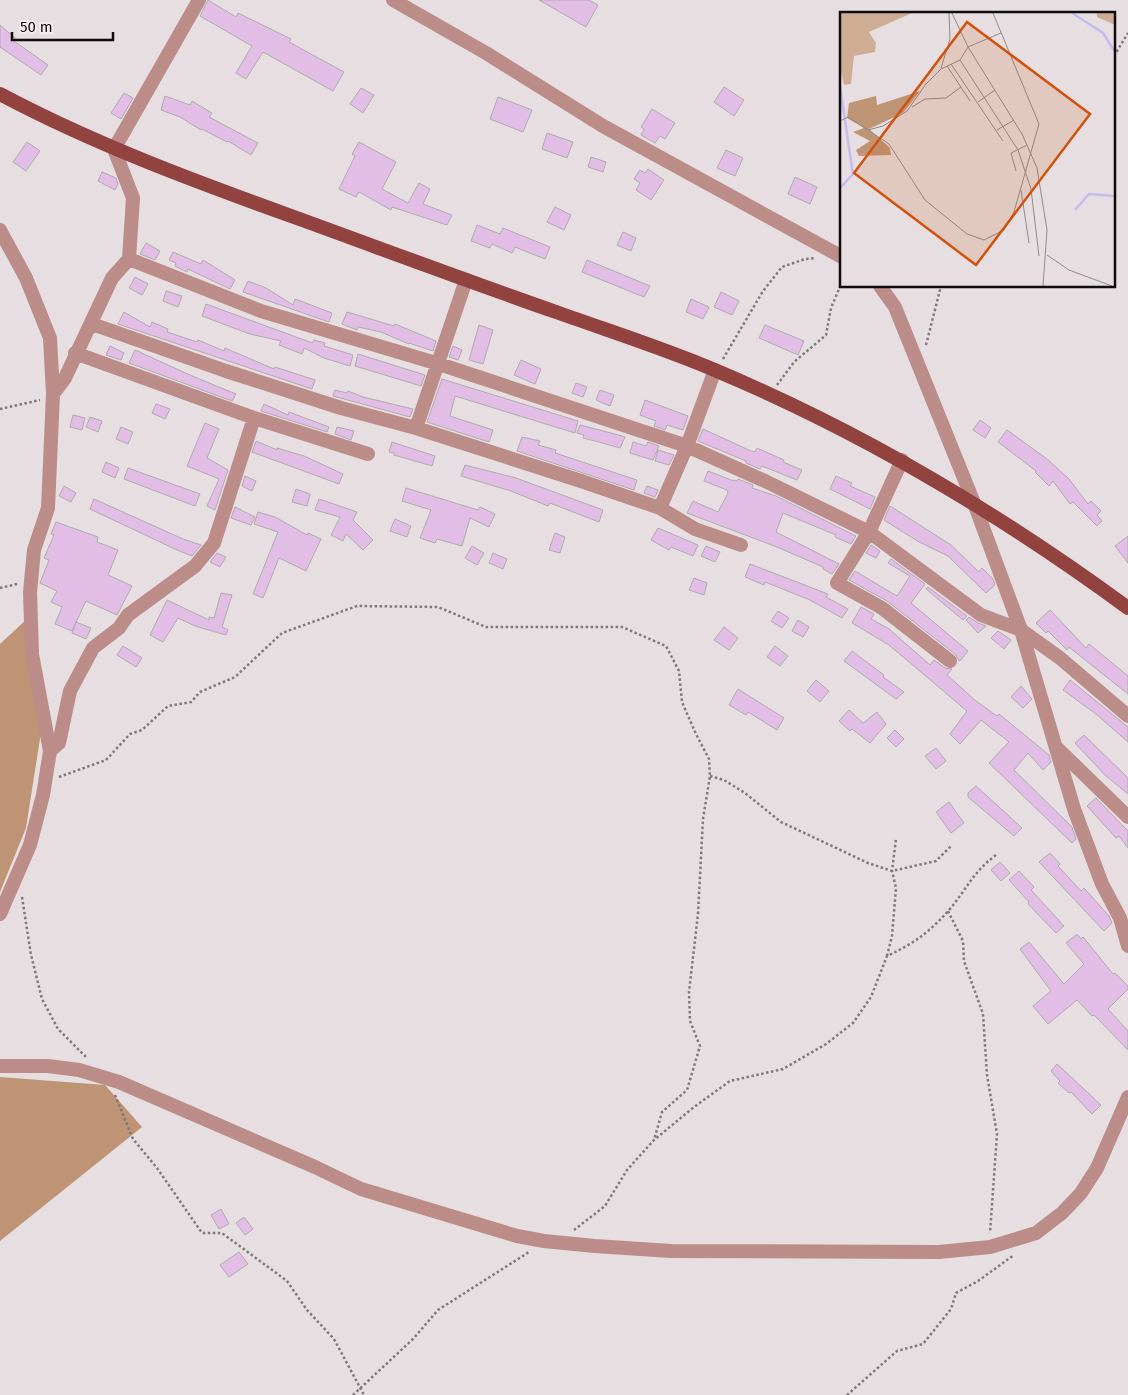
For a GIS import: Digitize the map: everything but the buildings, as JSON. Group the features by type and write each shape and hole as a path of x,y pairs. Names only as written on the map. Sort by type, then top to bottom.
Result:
{"main road":[{"path":"0,94 114,149 214,188 715,370 822,417 902,460 974,503 1057,556 1128,608"}],"street":[{"path":"53,394 65,378 74,354 92,324 101,299 112,278 129,258 133,198 114,149 200,0"},
{"path":"393,0 486,53 603,126 840,256"},
{"path":"0,230 26,278 50,338 53,394 48,508 34,550 30,592 32,654 50,750 30,845 17,879 0,914"},
{"path":"129,258 261,311 439,364 687,446 765,481 869,532 981,615 1021,630 1060,658 1128,716"},
{"path":"416,428 466,280"},
{"path":"881,288 895,307 974,503 1021,630 1040,688 1054,746 1074,809 1102,884 1120,918 1128,946"},
{"path":"92,324 234,374 341,408 416,428 660,508 695,529 741,545"},
{"path":"74,354 254,418 368,454"},
{"path":"660,508 687,446 715,370"},
{"path":"50,750 59,743 70,691 93,648 119,628 128,615 195,566 214,543 254,418"},
{"path":"902,460 869,532 837,583 882,608 950,661"},
{"path":"1054,746 1128,818"},
{"path":"0,1066 48,1066 79,1070 109,1079 258,1142 361,1189 517,1236 544,1242 671,1251 939,1252 990,1247 1036,1233 1062,1213 1081,1193 1097,1168 1128,1097"}],"path":[{"path":"1116,53 1128,33"},
{"path":"715,370 763,291 782,267 805,259 840,257"},
{"path":"770,395 794,362 826,334 831,308 840,287"},
{"path":"920,371 941,288"},
{"path":"0,409 32,403 53,394"},
{"path":"45,780 106,760 130,734 142,730 168,706 191,702 200,692 235,677 282,633 357,606 438,607 486,627 622,627 666,646 678,671 682,702 709,759 710,776 703,819 698,914 689,992 690,1021 700,1046 687,1090 662,1112 654,1140"},
{"path":"710,776 724,780 761,804 782,822 868,863 892,871 936,861 952,845"},
{"path":"567,1233 574,1230 605,1206 627,1170 654,1140 730,1081 783,1069 826,1044 853,1023 871,997 887,956 892,936 892,907 896,888 892,871 896,838"},
{"path":"887,956 915,943 948,911 979,868 996,855"},
{"path":"17,879 25,904 31,955 42,999 58,1029 90,1060"},
{"path":"948,911 963,940 964,961 983,1014 986,1074 996,1134 990,1247"},
{"path":"109,1079 132,1139 157,1168 202,1233 222,1233 287,1281 307,1310 334,1339 364,1395"},
{"path":"353,1395 413,1339 438,1310 544,1242"},
{"path":"847,1395 897,1351 923,1344 951,1308 956,1293 978,1281 1016,1253"}],"shaded area":[{"path":"28,618 42,726 26,828 0,892 0,644"},
{"path":"0,1077 105,1085 142,1127 0,1241"}]}
